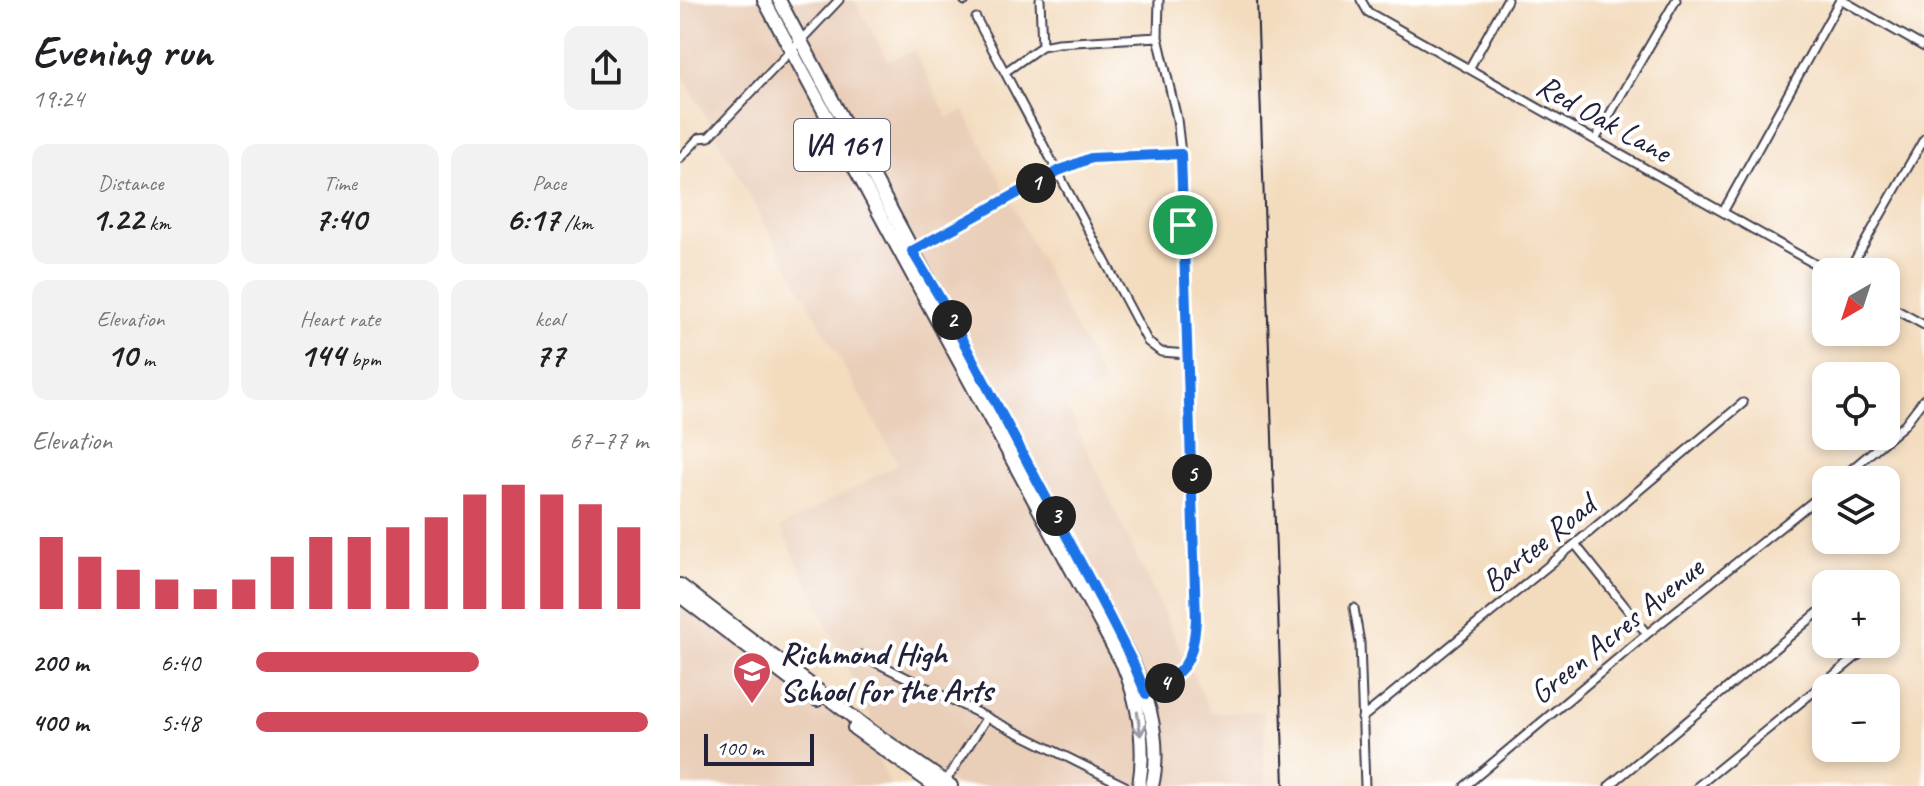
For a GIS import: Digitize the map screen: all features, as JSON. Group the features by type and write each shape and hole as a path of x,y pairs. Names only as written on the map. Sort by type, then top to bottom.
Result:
{"main road":[{"name":"VA 161","path":"764,0 907,254 944,306 1121,639 1155,741 1152,786"},
{"name":"VA 161","path":"779,0 907,254"},
{"path":"680,585 944,785"},
{"path":"680,596 870,741 944,785"},
{"name":"VA 161","path":"1139,786 1140,696"}],"street":[{"path":"680,158 699,138 709,137 839,0"},
{"path":"1040,0 1042,46"},
{"path":"1140,696 1180,672 1194,647 1196,620 1181,154 1177,119 1158,37 1159,0"},
{"name":"Red Oak Lane","path":"1361,0 1368,12 1812,262"},
{"path":"1469,69 1507,0"},
{"path":"1595,140 1676,0"},
{"path":"1723,212 1841,0 1924,47"},
{"path":"976,18 1148,342 1161,352 1187,354"},
{"path":"1005,72 1042,46 1073,40 1158,37"},
{"path":"1856,258 1924,139"},
{"path":"907,254 1058,171 1091,158 1181,154"},
{"path":"1900,312 1924,325"},
{"path":"1856,466 1904,425 1924,399"},
{"name":"Bartee Road","path":"1362,718 1743,403"},
{"name":"Green Acres Avenue","path":"1465,786 1647,634 1812,503"},
{"path":"1575,544 1647,634"},
{"path":"1354,608 1360,643 1365,786"},
{"path":"1609,786 1812,618"},
{"path":"861,655 1125,786"},
{"path":"1698,786 1855,658"},
{"path":"944,785 987,717"}],"shaded area":[{"path":"680,0 854,0 889,61 914,51 948,118 964,110 1104,384 1066,406 1211,713 1264,711 1265,786 958,786 875,726 780,527 898,464 680,71"},
{"name":"Richmond High School for the Arts","path":"680,596 869,740 891,786 680,786"}],"railway":[{"path":"1257,0 1284,786"}],"place":[{"name":"Richmond High School for the Arts","path":"752,705"}],"route":[{"path":"1181,154 1183,225 1196,620 1194,647 1180,672 1146,694 1109,616 912,251 1058,171 1091,158 1181,154"}]}
